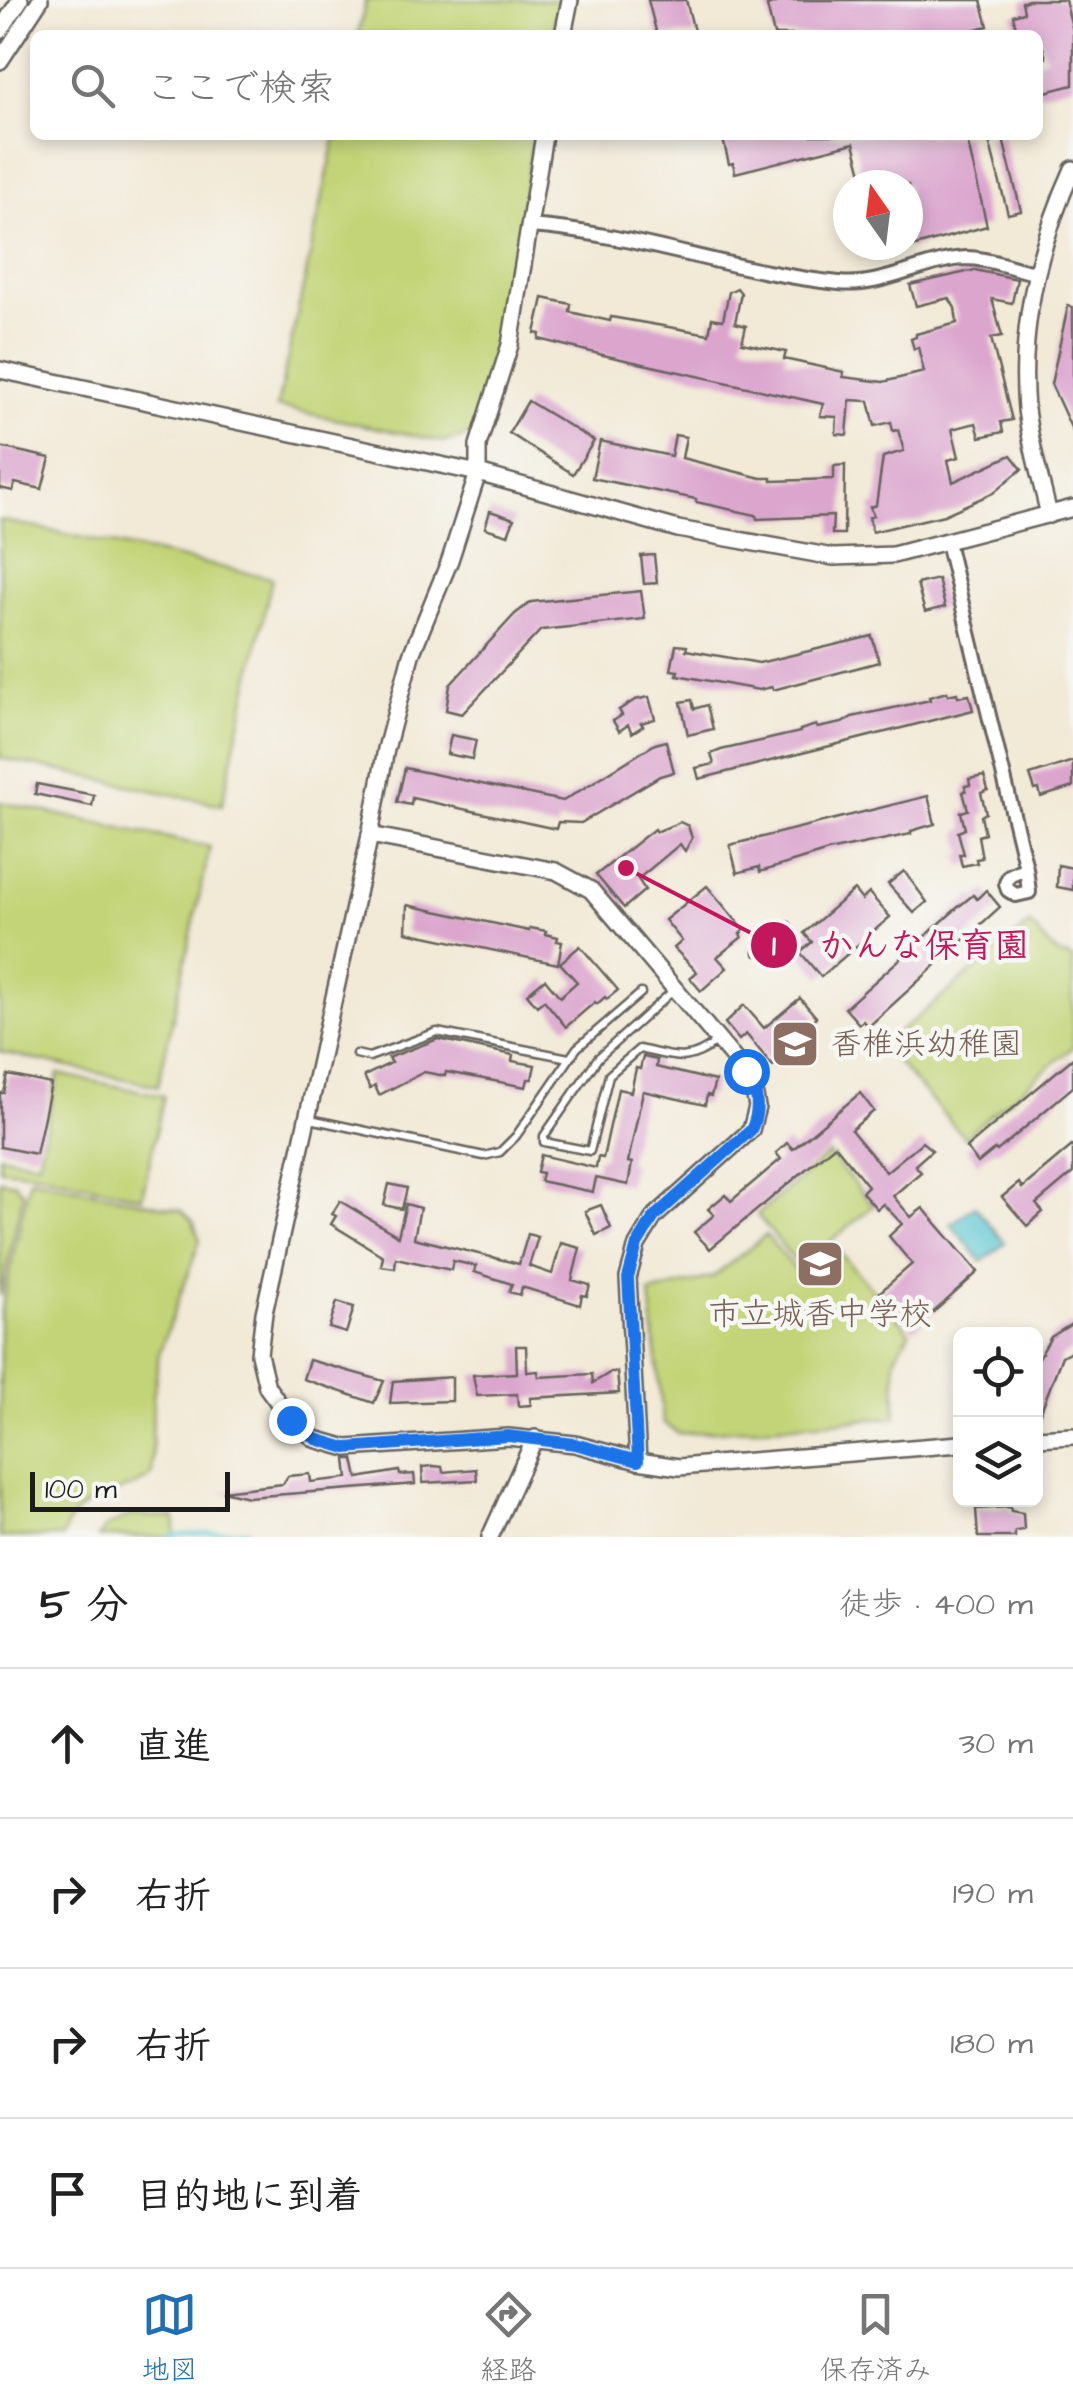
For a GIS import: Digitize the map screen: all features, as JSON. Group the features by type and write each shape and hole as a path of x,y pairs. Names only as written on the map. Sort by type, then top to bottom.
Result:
{"street":[{"path":"0,31 20,0"},
{"path":"0,61 40,0"},
{"path":"564,30 570,0"},
{"path":"543,140 510,344 478,444 478,473 450,560 411,655 386,749 264,1313 259,1354 267,1387 303,1430 316,1439 346,1448 508,1436 575,1444 678,1467 953,1445"},
{"path":"1048,515 1026,397 1028,318 1035,273 1073,169"},
{"path":"530,226 580,229 843,284 864,283 968,258 1035,273"},
{"path":"0,370 478,473 678,530 833,557 893,555 1073,508"},
{"path":"947,542 1026,868"},
{"path":"370,834 556,872 591,890 752,1080 757,1116 746,1137 654,1217 634,1254 628,1278 638,1461"},
{"path":"1043,1438 1073,1436"},
{"path":"490,1537 535,1438"}],"lane":[{"path":"758,952 788,926"},
{"path":"676,988 598,1058 544,1136 544,1142 590,1151 609,1075 639,1049 686,1059 720,1040"},
{"path":"306,1118 484,1156 500,1152 516,1136 569,1058 600,1025 641,993"},
{"path":"356,1054 369,1057 437,1032 569,1058"}],"green space":[{"path":"366,0 560,0 553,30 359,30"},
{"path":"335,140 532,140 511,292 474,434 444,442 277,407"},
{"path":"0,520 272,578 222,805 0,758"},
{"path":"0,802 210,847 158,1086 0,1052"},
{"path":"1030,924 1057,954 1073,959 1073,1047 964,1137 888,1052 896,1045 891,1039"},
{"path":"58,1074 164,1096 142,1197 36,1173 0,1169 0,1155 38,1162"},
{"path":"829,1154 873,1206 800,1267 757,1215"},
{"path":"30,1178 181,1210 193,1221 200,1241 159,1353 153,1399 152,1475 82,1509 62,1537 0,1537 0,1315"},
{"path":"0,1180 15,1183 23,1193 0,1296"},
{"path":"766,1235 799,1274 833,1245 910,1332 895,1358 896,1417 678,1434 663,1422 650,1293 713,1277"},
{"path":"130,1515 175,1518 175,1537 98,1537 105,1528"}],"water":[{"path":"975,1206 1005,1243 982,1262 951,1224"}],"building":[{"path":"648,0 686,0 694,30 656,30"},
{"path":"783,0 981,0 988,26 973,30 773,30 767,6"},
{"path":"1065,0 1073,31 1073,85 1043,93 1043,30 1017,30 1013,15 1024,12 1022,2"},
{"path":"723,140 967,140 987,226 923,244 923,170 861,170 854,143 735,173 733,163 729,164"},
{"path":"989,140 1003,140 1021,211 1008,214"},
{"path":"975,270 1017,279 1012,303 992,299 1002,336 991,338 1012,420 1001,422 1003,432 980,437 976,423 952,429 959,457 948,460 953,482 1011,455 1022,469 993,493 944,515 872,532 870,507 876,505 883,457 904,451 898,430 893,431 891,422 875,426 869,401 850,400 847,435 836,434 837,417 820,416 823,404 603,355 539,339 540,334 535,333 543,298 571,304 570,312 610,321 611,317 709,334 712,318 723,320 729,292 737,288 741,293 735,323 746,326 742,343 786,352 784,359 844,372 843,377 883,382 924,372 918,347 914,349 911,339 916,334 957,323 949,298 916,306 910,285"},
{"path":"1068,306 1073,307 1073,432 1051,384"},
{"path":"528,401 594,441 573,474 509,433"},
{"path":"675,435 686,437 682,458 772,481 834,479 834,466 845,465 844,534 832,534 833,516 757,519 756,515 696,499 592,478 600,441 671,456"},
{"path":"0,447 50,458 42,489 15,483 13,491 0,488"},
{"path":"490,511 514,519 508,535 485,528"},
{"path":"654,555 657,583 644,584 641,556"},
{"path":"938,579 945,607 925,612 917,584"},
{"path":"641,591 645,619 541,630 462,714 446,710 450,685 515,614 531,602"},
{"path":"872,636 879,662 773,690 677,675 678,671 671,670 676,645 759,663"},
{"path":"947,692 957,693 958,697 969,695 973,710 699,779 696,768 714,764 711,754 721,750 816,725 817,728 842,723"},
{"path":"649,697 655,719 641,723 643,726 632,733 628,725 619,731 613,721 622,715 619,710"},
{"path":"692,700 694,709 707,705 713,729 688,735 681,702"},
{"path":"451,735 476,740 472,759 447,754"},
{"path":"666,741 674,772 660,776 581,823 558,822 556,829 412,798 411,805 397,802 405,768 563,801"},
{"path":"1073,761 1073,787 1041,797 1030,775"},
{"path":"984,776 988,790 981,793 986,813 981,816 985,834 978,836 982,858 962,866 959,854 964,854 958,832 965,829 961,812 968,810 963,792 970,785 969,779"},
{"path":"37,784 94,795 92,806 35,794"},
{"path":"928,796 935,824 911,834 828,851 760,872 759,867 737,873 730,845"},
{"path":"680,822 688,826 692,838 685,851 680,844 638,879 645,890 624,908 596,875 654,829 656,832"},
{"path":"1058,865 1073,868 1073,890 1057,887"},
{"path":"904,871 927,902 914,913 888,884"},
{"path":"707,886 744,930 742,937 717,957 727,968 701,991 690,978 697,972 674,948 682,941 665,920"},
{"path":"854,890 862,900 869,893 890,917 821,977 800,952 812,942 804,933"},
{"path":"986,890 1000,907 868,1027 863,1021 859,1024 845,1008 957,908"},
{"path":"407,905 529,931 546,931 545,934 562,942 558,964 406,932"},
{"path":"580,946 618,990 595,1002 566,1027 544,1000 537,1006 527,994 545,979 560,997 577,982 560,963"},
{"path":"800,998 816,1017 782,1049 787,1055 773,1066 746,1034 739,1040 725,1023 744,1005 764,1028"},
{"path":"438,1039 513,1055 512,1061 535,1065 532,1079 528,1079 526,1087 446,1072 445,1076 424,1072 379,1095 375,1086 370,1089 364,1076 391,1063 388,1058"},
{"path":"643,1057 657,1060 656,1067 715,1081 705,1105 643,1091 628,1162 632,1163 628,1185 596,1178 593,1192 540,1181 542,1173 537,1172 541,1155 596,1168 598,1157 603,1158 618,1089 631,1092 636,1068 640,1069"},
{"path":"1073,1058 1073,1087 978,1163 966,1148"},
{"path":"8,1075 51,1084 36,1154 0,1147 0,1093 4,1093"},
{"path":"860,1093 874,1111 851,1130 886,1172 922,1142 932,1150 915,1165 921,1172 893,1196 911,1217 923,1208 978,1272 914,1330 880,1292 912,1264 889,1236 902,1224 883,1204 877,1209 862,1192 868,1186 835,1145 710,1249 694,1232 714,1215 708,1209 725,1195 731,1201 781,1159 776,1153 787,1143 793,1149"},
{"path":"1073,1145 1073,1173 1036,1204 1043,1212 1027,1226 1002,1197 1019,1183 1022,1188"},
{"path":"389,1184 407,1188 402,1209 384,1205"},
{"path":"340,1201 398,1236 406,1204 420,1208 414,1238 519,1264 528,1234 538,1237 529,1266 552,1274 561,1243 580,1248 572,1280 590,1285 587,1296 582,1295 580,1305 522,1287 520,1295 509,1292 512,1284 474,1272 476,1266 453,1261 451,1270 396,1258 395,1268 381,1266 383,1256 331,1224"},
{"path":"601,1205 611,1228 596,1235 585,1211"},
{"path":"337,1302 354,1307 346,1333 329,1328"},
{"path":"1073,1323 1073,1350 1062,1356 1043,1406 1043,1351 1051,1337"},
{"path":"516,1346 526,1346 527,1372 538,1371 539,1377 592,1374 593,1383 617,1372 619,1393 530,1398 531,1405 518,1406 517,1394 477,1396 473,1375 517,1373"},
{"path":"309,1360 384,1381 374,1403 303,1379"},
{"path":"452,1377 452,1401 390,1403 393,1381"},
{"path":"346,1459 354,1459 358,1478 399,1471 400,1475 414,1474 415,1484 248,1497 222,1491 283,1484 288,1476 310,1474 311,1482 348,1478"},
{"path":"422,1467 442,1467 443,1472 476,1469 477,1480 423,1483"},
{"path":"1010,1507 1011,1511 1023,1513 1024,1530 1015,1531 1015,1537 978,1537 976,1509"}],"waterway":[{"path":"169,1536 248,1530"}],"place":[{"name":"かんな保育園","path":"626,868"},
{"name":"香椎浜幼稚園","path":"795,1044"},
{"name":"市立城香中学校","path":"820,1264"}],"route":[{"path":"291,1420 316,1439 346,1448 508,1436 575,1444 638,1461 628,1278 634,1254 654,1217 751,1130 757,1116 757,1099 746,1071"}]}
